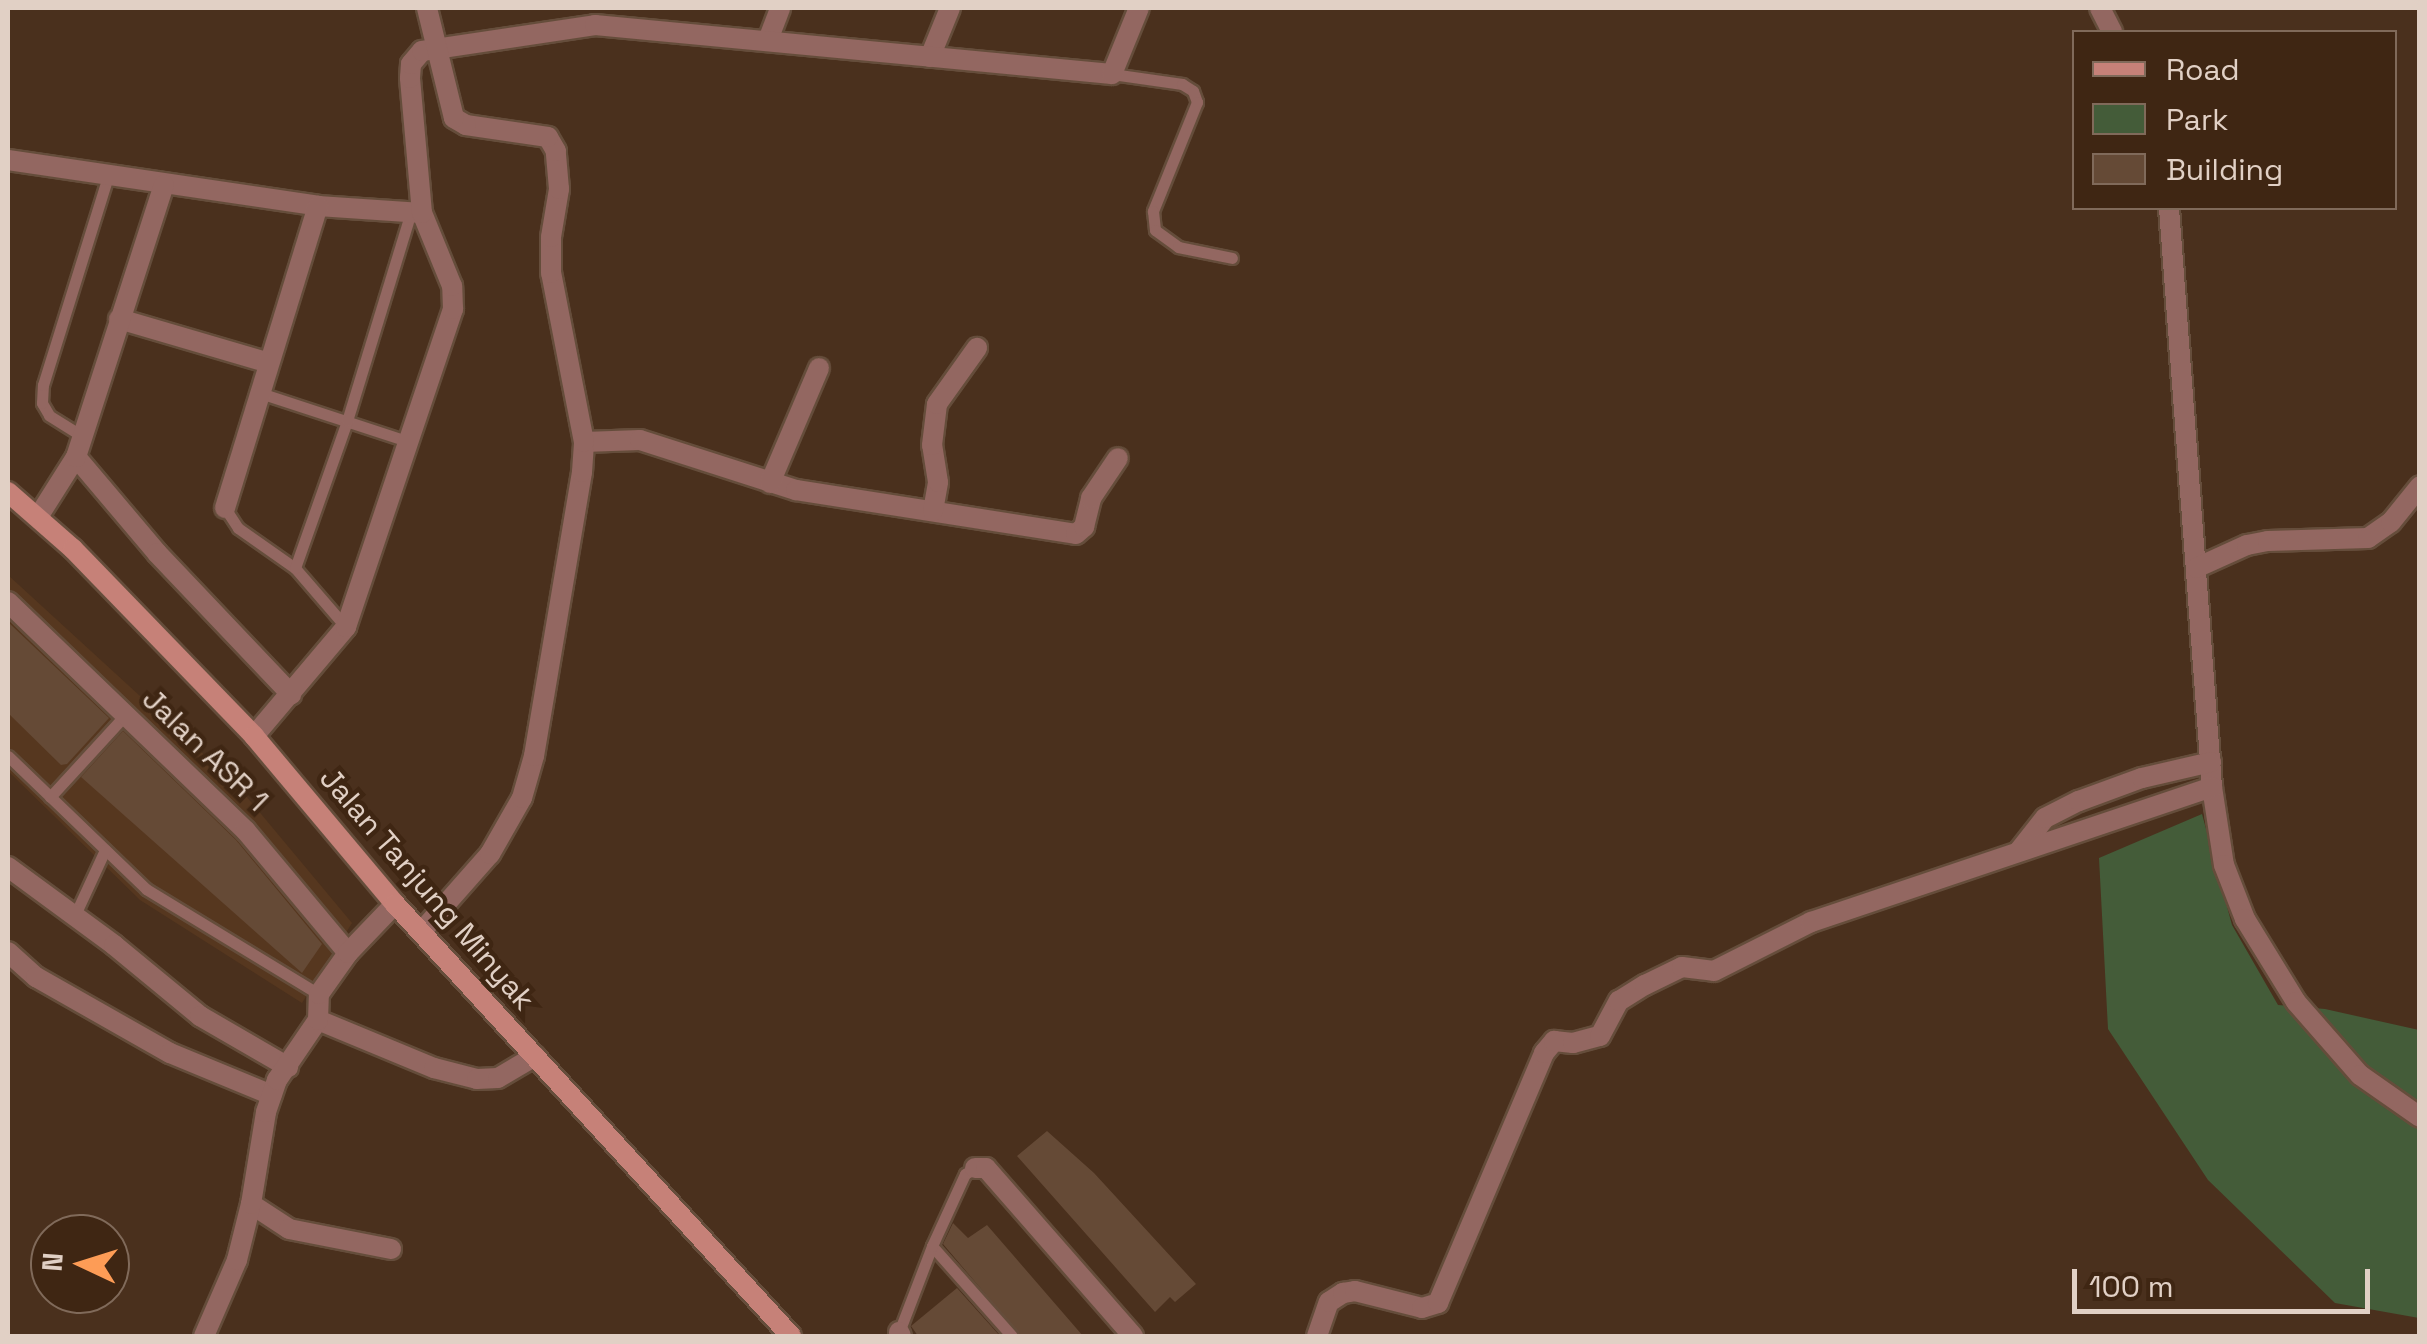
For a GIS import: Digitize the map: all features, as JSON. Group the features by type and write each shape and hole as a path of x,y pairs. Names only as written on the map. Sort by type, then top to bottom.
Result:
{"main road":[{"name":"Jalan Tanjung Minyak","path":"8,492 254,736 395,904 792,1336"}],"street":[{"path":"422,932 490,854 522,798 534,756 584,442 552,273 551,237 559,189 556,151 548,137 466,125 454,118 427,8"},
{"path":"768,40 780,8"},
{"path":"930,58 950,8"},
{"path":"254,736 346,628 453,309 452,286 417,213 410,78 411,64 422,50 598,16 768,40 1112,74 1139,8"},
{"path":"8,160 318,206 417,213"},
{"path":"38,518 79,446 164,185"},
{"path":"225,508 318,206"},
{"path":"2169,210 2212,788 2218,836 2234,896 2296,1002 2360,1075 2420,1117"},
{"path":"119,319 269,363"},
{"path":"933,511 938,482 932,446 937,404 977,348"},
{"path":"770,482 819,368"},
{"path":"584,442 640,440 770,482 852,501 1076,534 1084,528 1091,498 1118,458"},
{"path":"79,446 157,553 291,694"},
{"path":"2196,568 2234,550 2268,541 2368,538 2391,522 2420,486"},
{"name":"Jalan ASR 1","path":"8,602 246,831 348,953"},
{"path":"2019,851 2045,818 2079,801 2142,778 2210,762"},
{"path":"1317,1336 1329,1302 1343,1293 1355,1291 1422,1308 1438,1302 1518,1108 1554,1041 1573,1042 1600,1036 1620,1000 1664,973 1682,967 1714,971 1811,922 2212,788"},
{"path":"8,867 200,1016 288,1067"},
{"path":"204,1336 237,1260 272,1095 318,1020 319,994 348,953 395,904"},
{"path":"8,952 36,976 170,1054 272,1095"},
{"path":"318,1020 434,1068 477,1078 498,1078 535,1056"},
{"path":"975,1168 986,1168 1133,1336"},
{"path":"251,1204 289,1228 391,1249"}],"lane":[{"path":"1112,74 1182,84 1193,91 1197,102 1154,211 1155,230 1178,247 1232,258"},
{"path":"79,446 42,404 43,385 108,176"},
{"path":"295,568 417,213"},
{"path":"260,393 407,441"},
{"path":"225,508 238,528 295,568 346,628"},
{"path":"50,797 126,714"},
{"path":"8,756 146,888 319,994"},
{"path":"74,917 106,850"},
{"path":"899,1334 932,1246 965,1174 975,1168"},
{"path":"932,1246 1012,1336"}],"shaded area":[{"path":"8,575 236,784 352,923 302,1003 140,900 8,771"}],"green space":[{"path":"2202,814 2232,925 2278,1005 2325,1009 2419,1030 2419,1318 2335,1303 2208,1180 2108,1029 2099,858"}],"building":[{"path":"8,622 109,718 67,764 61,765 8,713"},
{"path":"123,731 236,840 322,944 302,973 81,777"},
{"path":"1047,1131 1094,1173 1196,1284 1175,1302 1170,1297 1155,1312 1017,1156"},
{"path":"953,1223 968,1238 987,1225 1083,1336 1021,1336 943,1244"},
{"path":"957,1288 1000,1336 918,1336 911,1326"}]}
